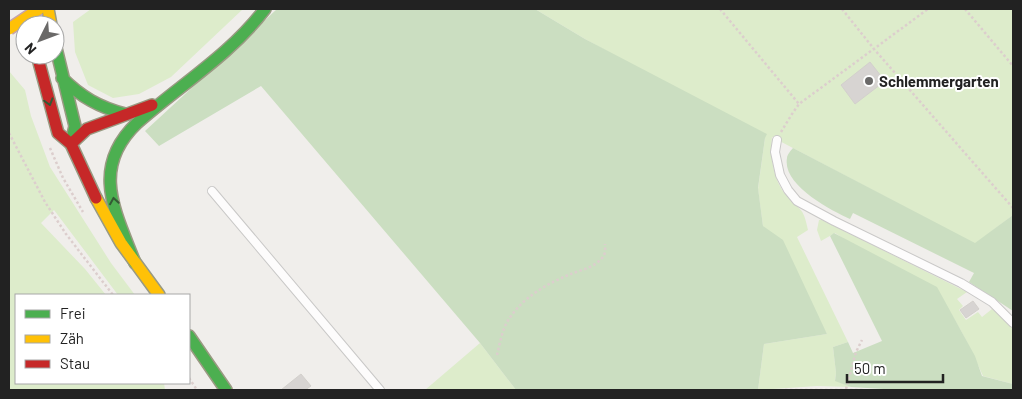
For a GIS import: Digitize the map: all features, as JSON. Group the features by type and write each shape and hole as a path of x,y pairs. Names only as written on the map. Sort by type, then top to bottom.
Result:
{"main road":[{"path":"9,29 39,9"},
{"path":"135,263 116,211 110,179 112,160 121,141 134,126 221,54 257,21 265,9"},
{"path":"39,65 58,133 71,144 98,205 121,243 158,294"},
{"path":"59,65 75,126 71,144"},
{"path":"62,78 96,105 125,114"},
{"path":"71,144 87,128 163,101"},
{"path":"110,136 134,126"},
{"path":"71,144 86,143"},
{"path":"190,337 226,390"}],"lane":[{"path":"777,140 775,152 780,176 797,201 961,283 992,302 1013,323"},
{"path":"212,191 380,390"}],"path":[{"path":"720,9 799,104"},
{"path":"842,9 874,49 1013,208"},
{"path":"777,140 799,104 928,9"},
{"path":"965,9 1013,66"},
{"path":"9,133 45,202 66,234 112,294"},
{"path":"498,356 503,331 513,313 529,297 545,287 598,261 605,252 606,244"},
{"path":"846,389 856,352 862,340"},
{"path":"190,380 197,390"},
{"path":"785,390 864,390"}],"green space":[{"path":"91,9 243,9 171,77 139,94 113,98 88,85 75,52 73,22"},
{"path":"277,9 535,9 585,39 767,134 758,188 763,226 783,240 827,334 764,344 758,390 516,390 480,343 261,86 159,146 145,131"},
{"path":"535,9 1013,9 1013,215 975,244 772,137 771,152 775,174 785,194 802,212 808,230 797,237 848,342 833,347 835,380 851,387 817,386 758,390 764,344 827,334 763,226 758,189 765,138 585,39"},
{"path":"9,71 25,90 31,116 50,167 111,263 134,294 117,294 54,210 41,223 85,269 105,294 15,294 15,384 164,384 165,390 9,390"},
{"path":"793,148 975,243 1013,215 1013,311 969,282 974,273 853,213 850,219 820,203 800,187 792,178 787,168 787,157"},
{"path":"819,220 967,292 957,299 963,306 959,310 966,320 978,312 982,317 992,309 1005,319 1013,330 1013,384 983,376 966,339 945,304 835,233 821,241 817,230"},
{"path":"834,233 937,287 975,356 982,376 1013,384 1013,390 900,390 851,387 835,381 833,347 848,342 853,353 882,341 830,236"},
{"path":"480,343 516,390 425,390"}],"building":[{"path":"870,62 885,81 855,104 841,85"},
{"path":"973,301 979,309 966,318 960,310"},
{"path":"301,374 311,386 305,390 281,390"}],"traffic: fast":[{"path":"135,263 114,208 110,173 114,157 123,140 137,123 236,41 265,9"},
{"path":"60,65 75,126 71,144"},
{"path":"62,78 76,91 91,100 125,114"},
{"path":"190,337 226,390"}],"traffic: slow":[{"path":"9,29 39,9"},
{"path":"48,9 49,15"},
{"path":"96,198 121,243 158,294"}],"traffic: jam":[{"path":"40,65 58,133 71,144 96,198"},
{"path":"71,144 87,129 152,105"}],"place":[{"name":"Schlemmergarten","path":"869,81"}]}
